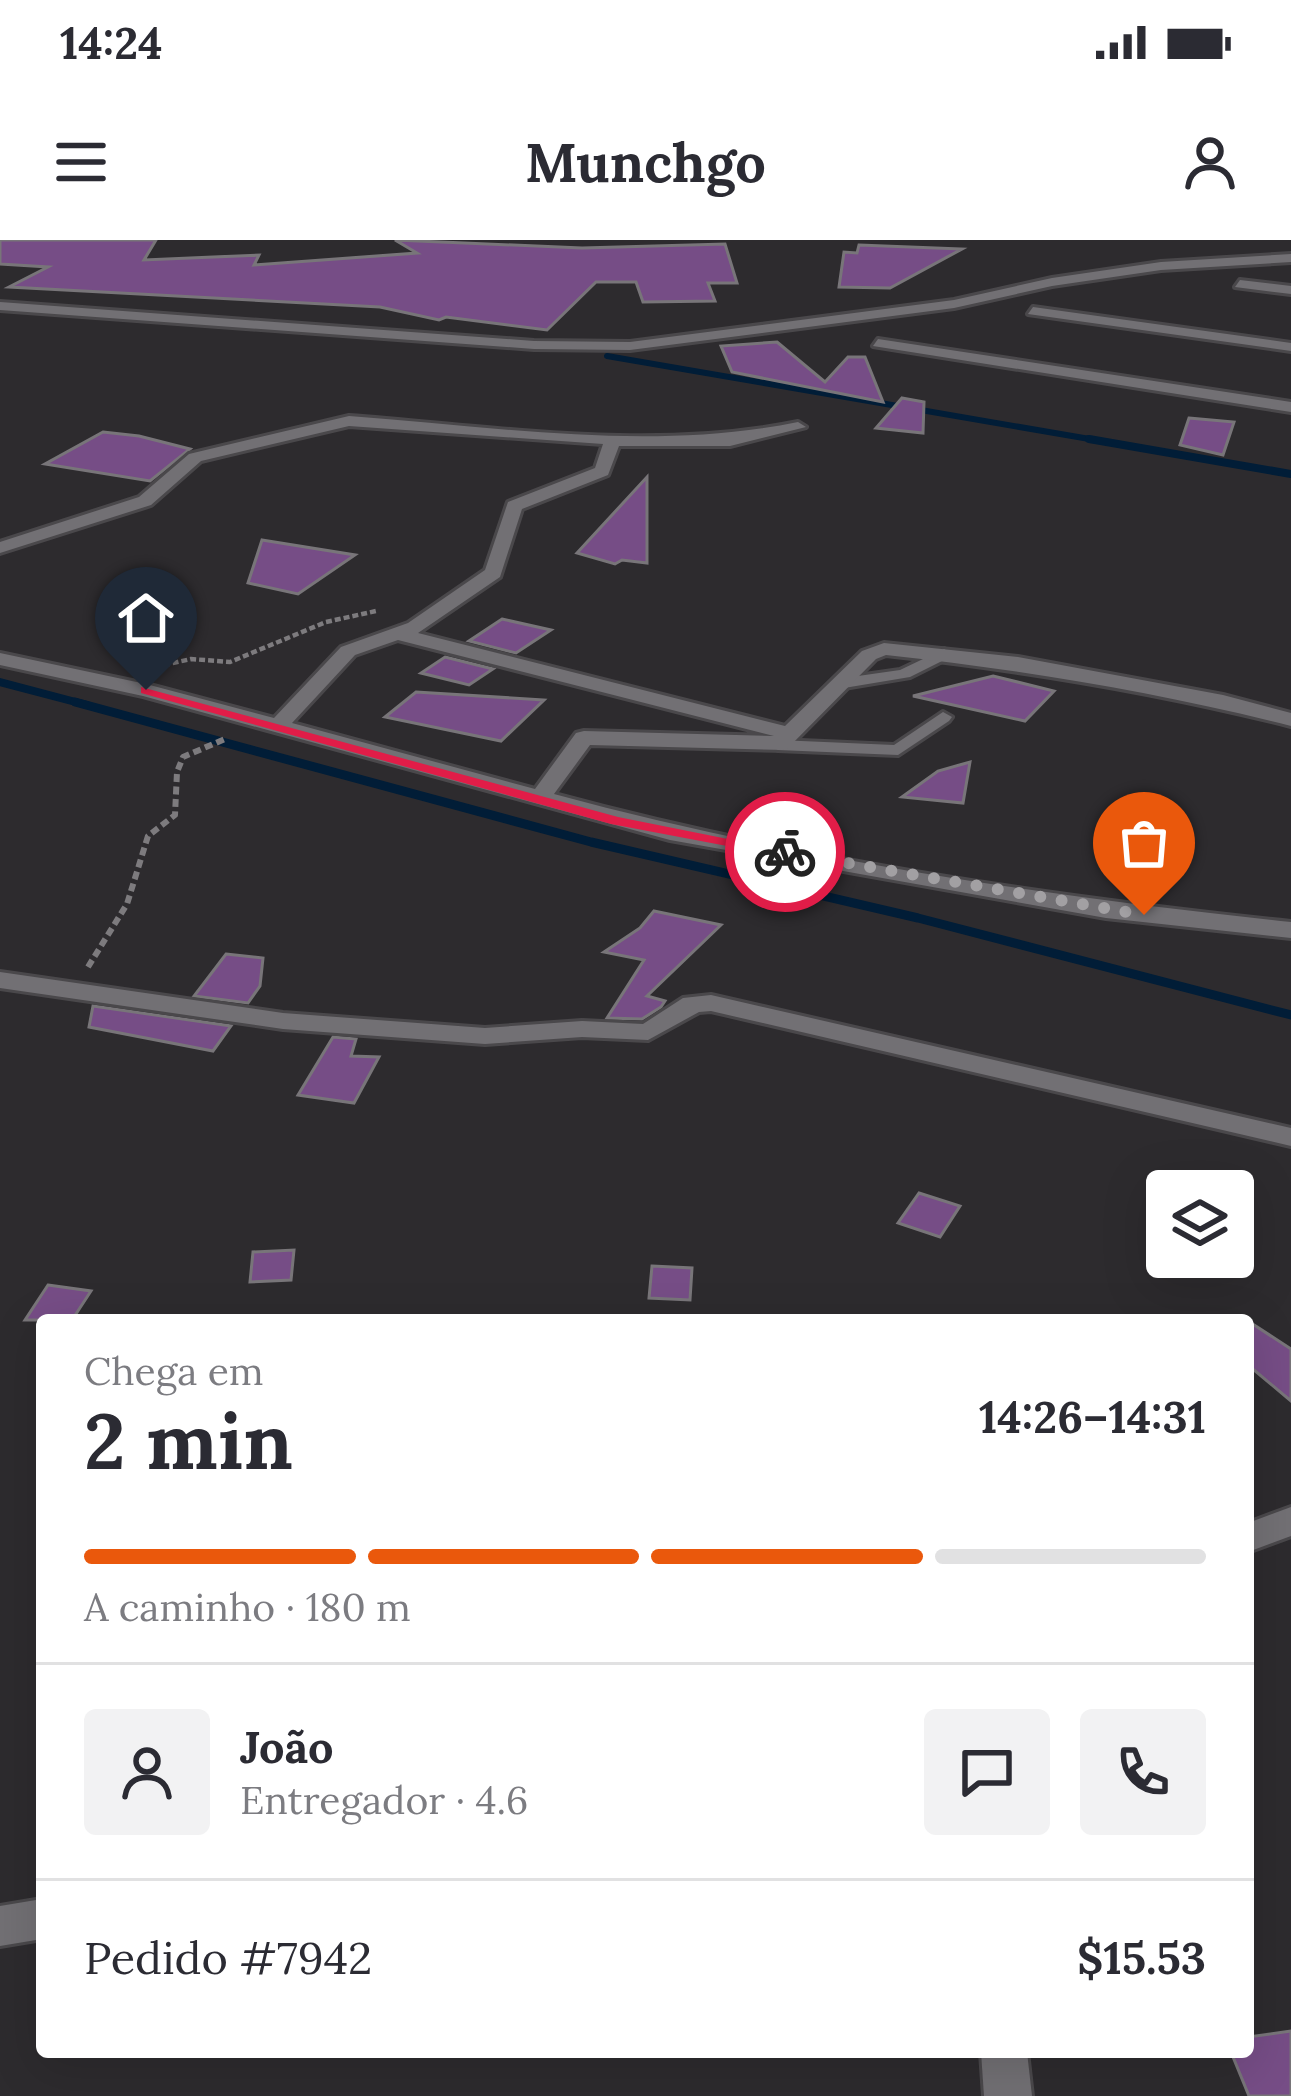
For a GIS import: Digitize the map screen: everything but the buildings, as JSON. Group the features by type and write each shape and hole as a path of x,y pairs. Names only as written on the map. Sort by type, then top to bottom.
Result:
{"street":[{"path":"0,306 534,345 630,346 954,304 1052,282 1161,266 1291,258"},
{"path":"1240,284 1291,290"},
{"path":"1033,311 1291,347"},
{"path":"878,343 1291,406"},
{"path":"0,548 145,500 195,458 349,421 458,425 612,443 711,443 798,427"},
{"path":"279,725 348,651 399,634 493,573 514,506 524,498 602,471 612,443"},
{"path":"399,634 785,740"},
{"path":"540,798 584,738 785,740 869,656 884,649 944,654 1222,700 1291,720"},
{"path":"0,659 103,679 670,833 1106,910 1291,930"},
{"path":"0,980 283,1022 485,1036 582,1029 648,1032 694,1004 711,1003 1291,1137"},
{"path":"1254,1536 1291,1521"},
{"path":"0,1926 36,1920"},
{"path":"1005,2058 1008,2096"}],"lane":[{"path":"785,740 898,750 943,717"}],"path":[{"path":"103,679 190,659 230,662 326,622 392,608"},
{"path":"74,989 128,904 148,836 175,815 176,772 183,757 218,740 279,725"}],"waterway":[{"path":"607,356 1107,442"},
{"path":"1089,439 1291,474"},
{"path":"0,682 87,705"},
{"path":"75,702 591,842 918,918 1291,1015"}],"way so far":[{"path":"785,852 1144,915"}],"route":[{"path":"146,690 616,821 785,852"}]}
